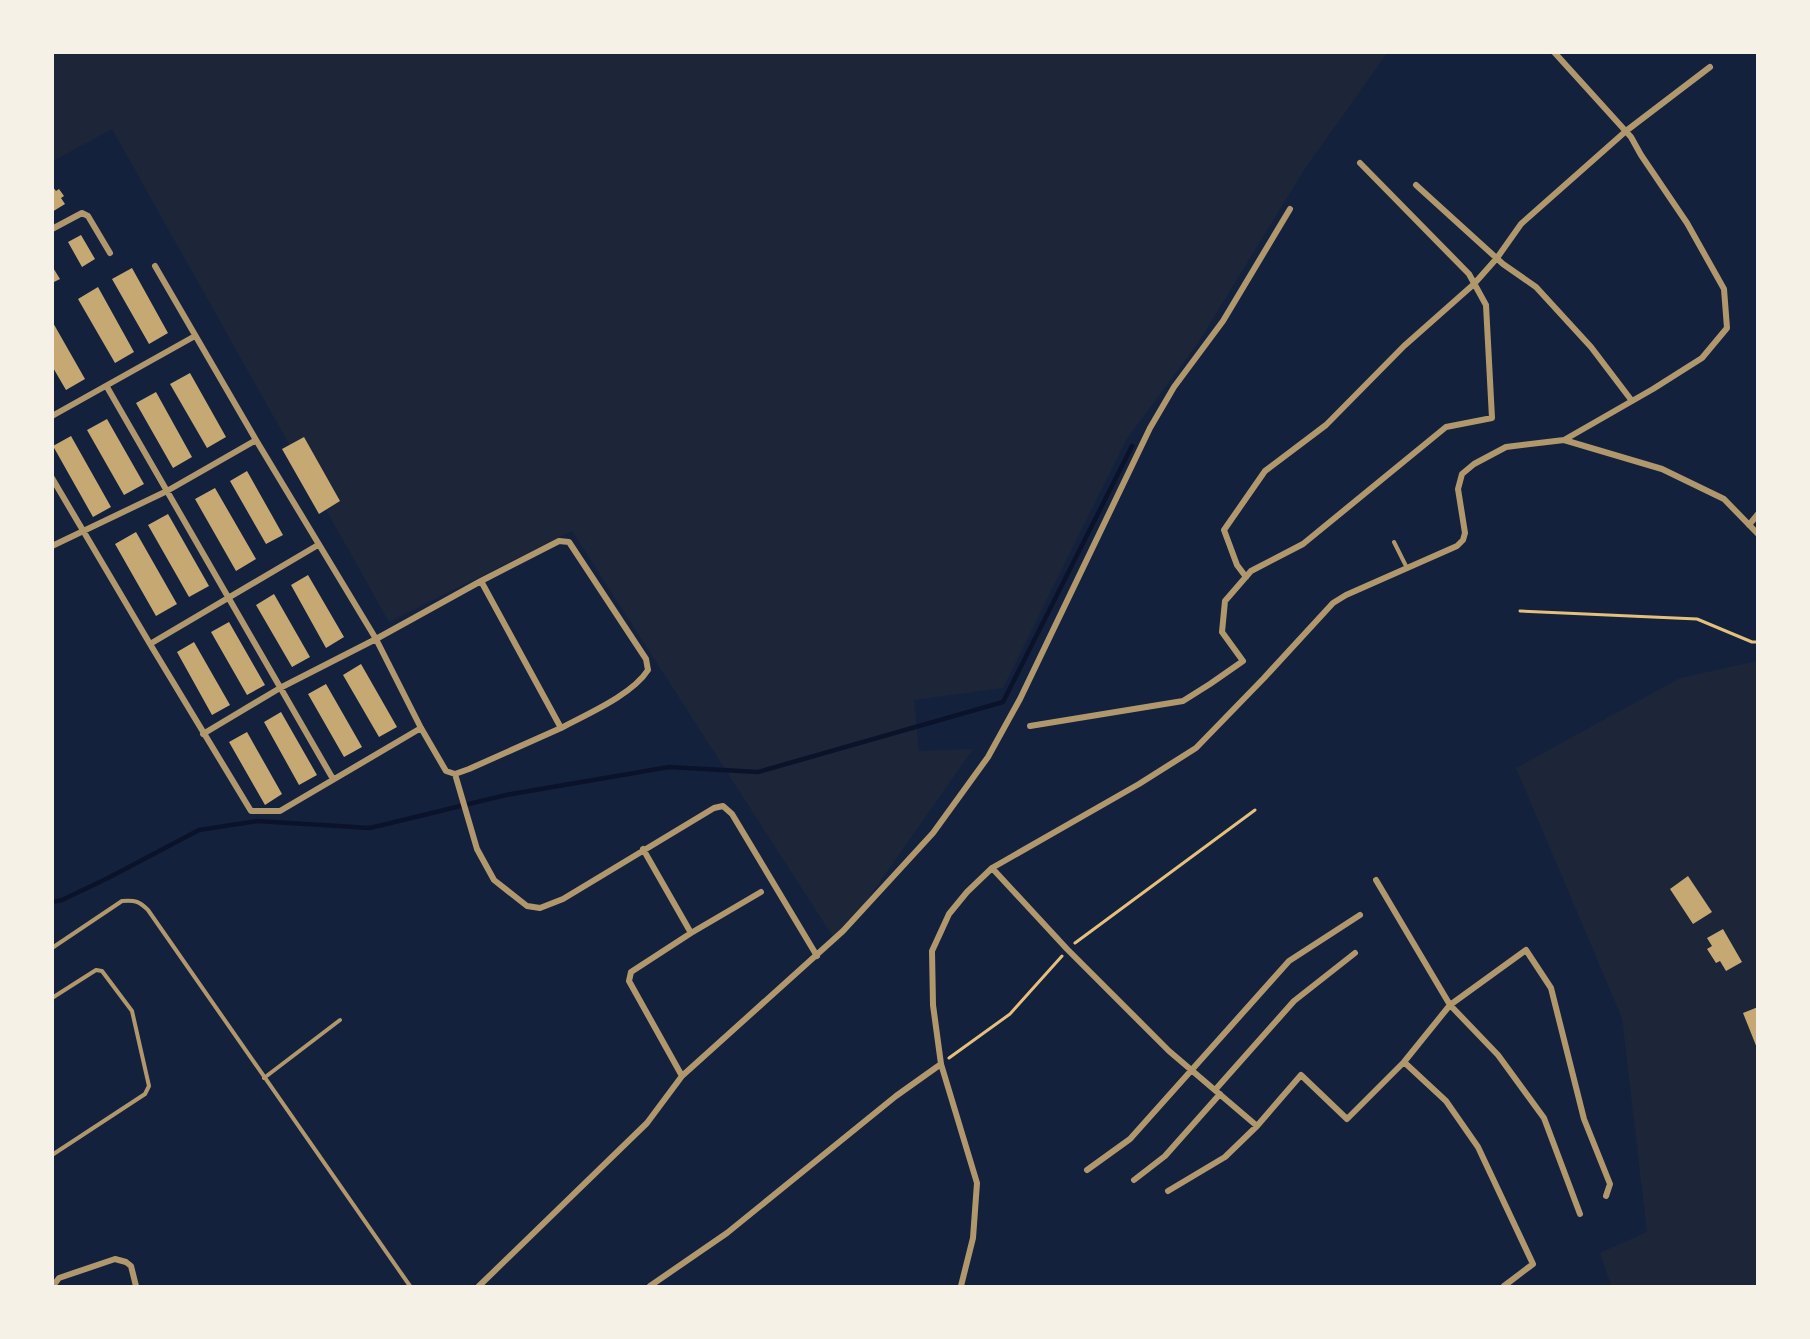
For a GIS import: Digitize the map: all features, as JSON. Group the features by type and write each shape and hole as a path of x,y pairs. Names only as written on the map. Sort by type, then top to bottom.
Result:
{"street":[{"path":"961,1287 973,1238 977,1183 941,1064 933,1005 932,951 950,914 967,892 992,868 1139,784 1196,748 1333,603 1346,595 1457,546 1463,540 1465,533 1458,489 1462,474 1474,464 1506,447 1564,440 1702,358 1727,328 1724,289 1687,223 1626,131 1554,52"},
{"path":"1246,577 1237,565 1224,530 1265,471 1326,425 1404,346 1474,284 1497,258 1521,224 1626,131 1710,67"},
{"path":"1030,726 1183,701 1210,684 1243,661 1222,632 1225,601 1251,571 1303,544 1446,427 1492,418 1486,304 1469,274 1360,163"},
{"path":"1416,185 1497,258 1536,287 1591,346 1632,401"},
{"path":"479,1287 647,1123 682,1076 843,931 933,833 988,757 1020,699 1150,429 1174,387 1223,321 1290,209"},
{"path":"52,229 82,213 88,216 111,253"},
{"path":"155,266 318,545 376,639 421,728 446,771 455,774 561,729 620,695 642,679 648,670 646,659 569,542 560,541 481,581 376,639 280,688 203,734"},
{"path":"52,416 195,336"},
{"path":"107,387 333,779"},
{"path":"52,546 167,491 256,440"},
{"path":"1564,440 1662,469 1724,499 1758,534"},
{"path":"52,478 251,811 280,811 421,728"},
{"path":"1749,525 1758,514"},
{"path":"150,644 318,545"},
{"path":"481,581 561,729"},
{"path":"455,774 471,834 494,880 527,906 540,908 563,899 643,849 714,808 723,806 732,814 817,956"},
{"path":"643,849 691,933"},
{"path":"992,868 1067,950 1170,1050 1257,1126"},
{"path":"1376,880 1450,1005 1498,1055 1544,1118 1580,1214"},
{"path":"682,1076 629,981 631,972 761,892"},
{"path":"1087,1170 1130,1140 1289,961 1360,915"},
{"path":"1167,1191 1225,1157 1257,1126 1301,1075 1347,1119 1404,1062 1450,1005 1526,950 1551,988 1584,1119 1610,1184 1606,1196"},
{"path":"1134,1180 1165,1156 1294,1001 1355,953"},
{"path":"1404,1062 1446,1101 1478,1147 1533,1264 1504,1287"},
{"path":"650,1287 660,1284 727,1233 896,1096 941,1064"},
{"path":"52,1287 59,1278 115,1259 126,1262 130,1266 136,1287"}],"lane":[{"path":"1394,542 1407,568"},
{"path":"52,948 122,900 136,900 141,903 410,1287"},
{"path":"52,998 96,970 102,971 132,1011 149,1086 145,1094 52,1155"},
{"path":"264,1078 340,1020"}],"path":[{"path":"1520,611 1697,619 1752,642 1758,642"},
{"path":"941,1064 1010,1014 1067,950 1255,810"}],"shaded area":[{"path":"53,53 1387,53 1304,170 1198,343 1126,440 1003,688 914,700 919,751 973,749 837,943 572,531 389,622 112,129 53,161"},
{"path":"1757,661 1757,1286 1611,1286 1600,1253 1647,1232 1622,1018 1516,768 1680,678"}],"building":[{"path":"52,186 56,191 59,189 64,196 61,198 65,204 52,212"},
{"path":"81,235 95,259 82,267 68,242"},
{"path":"52,266 60,279 52,283"},
{"path":"132,268 168,333 149,344 112,279"},
{"path":"98,287 134,352 115,363 78,299"},
{"path":"52,321 85,379 66,390 52,366"},
{"path":"190,373 226,437 207,448 170,384"},
{"path":"156,392 192,457 173,468 136,403"},
{"path":"107,419 144,484 124,495 87,430"},
{"path":"71,436 111,507 93,517 53,446"},
{"path":"304,437 340,501 319,514 282,449"},
{"path":"247,471 283,535 266,544 230,481"},
{"path":"215,488 256,559 236,571 195,499"},
{"path":"168,514 209,586 189,597 148,525"},
{"path":"136,532 177,604 156,616 115,544"},
{"path":"308,575 344,637 326,648 291,585"},
{"path":"274,594 310,657 292,667 256,605"},
{"path":"229,622 265,685 247,695 211,632"},
{"path":"194,642 230,705 212,715 177,652"},
{"path":"361,664 397,727 379,737 343,675"},
{"path":"326,684 362,747 344,757 308,694"},
{"path":"281,712 317,775 299,785 264,722"},
{"path":"247,732 282,794 265,805 229,742"},
{"path":"1688,876 1712,912 1693,924 1670,889"},
{"path":"1723,929 1742,962 1726,971 1720,961 1716,963 1707,949 1712,946 1707,938"},
{"path":"1758,1007 1758,1048 1757,1048 1743,1013"}],"waterway":[{"path":"52,902 62,900 108,878 199,830 257,821 370,828 506,795 669,767 758,772 1003,702 1132,446"}]}
